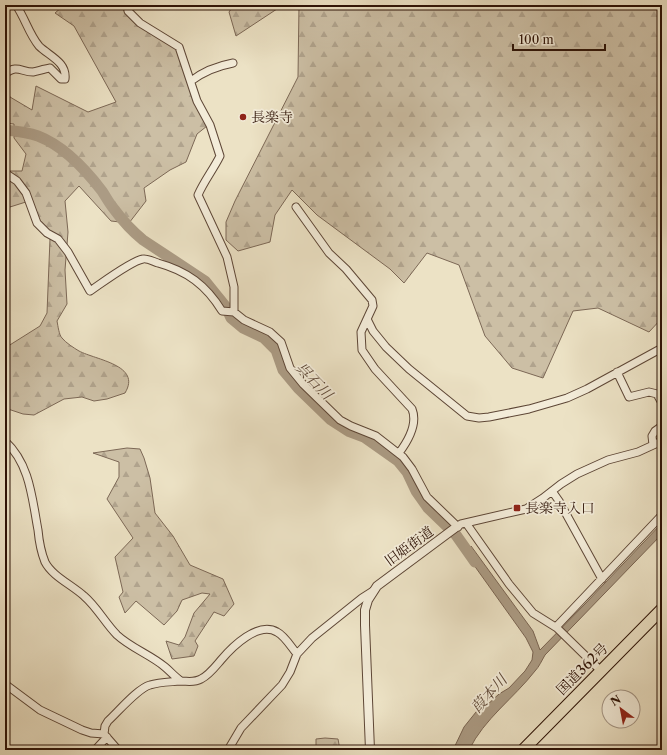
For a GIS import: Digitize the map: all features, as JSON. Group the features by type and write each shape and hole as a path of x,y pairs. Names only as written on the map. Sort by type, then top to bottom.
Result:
{"highway":[{"name":"国道362号","path":"523,750 662,609"}],"street":[{"path":"5,74 10,70 17,68 32,72 50,68 61,79 65,79 66,73 56,58 39,46 16,5"},
{"path":"127,5 128,11 140,23 179,47 197,101 210,125 220,156 213,171 203,184 198,195 227,257 234,287 233,313"},
{"path":"191,81 211,69 233,63"},
{"path":"5,173 17,181 26,193 37,223 47,233 58,239 68,252 90,291 135,262 144,259 174,267 197,281 213,298 222,312 233,313 244,320 270,332 280,342 290,368 303,384 340,420 350,426 376,436 399,453 412,469 427,497 456,528"},
{"path":"296,207 329,253 346,269 372,300 373,306 361,332 362,350 375,369 412,409 415,416 415,422 411,432 399,453"},
{"path":"367,319 373,331 386,347 410,370 467,416 479,418 541,406 567,398 587,389 662,348"},
{"path":"617,372 629,396 649,392 657,394 662,403"},
{"path":"653,445 652,436 655,431 662,426"},
{"path":"5,440 17,454 25,468 30,484 40,547 46,563 54,574 68,582 96,607 118,636 166,667 181,681"},
{"name":"旧姫街道","path":"228,750 241,728 282,685 290,672 297,654 312,638 373,591 385,579 461,524 526,509 577,474 608,460 638,452 662,441"},
{"path":"552,491 560,501 602,579"},
{"path":"557,628 662,515"},
{"path":"466,523 533,613 557,628 601,671"},
{"path":"370,750 365,610 373,591"},
{"path":"95,750 105,735 105,726 108,721 140,691 148,686 181,681 190,682 202,679 210,673 235,645 249,635 260,630 268,629 276,631 297,654"},
{"path":"5,684 40,710 82,730 105,735 118,750"}],"green space":[{"path":"83,5 127,5 130,14 179,47 195,95 212,122 197,134 186,162 170,170 144,188 146,201 129,223 111,221 79,186 65,201 68,232 65,270 67,304 57,321 60,335 66,342 79,351 115,365 127,376 129,384 125,393 107,399 94,401 82,397 64,399 34,415 23,414 5,408 5,348 40,326 47,313 50,239 29,201 10,207 5,193 5,171 22,171 26,154 14,138 14,124 5,123 5,87 10,97 32,110 36,86 88,112 116,102 74,26 55,13 62,7"},
{"path":"234,5 283,5 236,36 229,12"},
{"path":"299,5 662,5 662,318 649,332 598,308 573,311 543,378 512,368 485,336 459,265 427,253 404,283 390,269 317,215 292,190 275,215 270,242 238,251 226,240 226,222 235,201 298,77"},
{"path":"127,448 140,449 150,478 155,513 173,536 190,565 223,579 234,604 224,616 214,612 195,641 198,646 194,656 172,659 166,641 179,645 185,637 194,613 210,594 202,593 182,600 177,611 164,625 136,601 125,613 119,597 123,592 115,557 133,538 107,499 119,477 119,462 93,453"},
{"path":"316,739 338,739 340,750 320,750 316,746"}],"shaded area":[{"path":"662,523 662,534 545,655 538,668 527,681 483,728 469,750 453,750 464,727 480,707 486,706 499,694 509,688 525,671 532,660 533,652 526,638 466,554 471,546 533,631 540,650"}],"waterway":[{"name":"呉石川","path":"5,130 26,133 48,140 74,159 96,183 117,213 135,233 143,240 205,281 226,307 231,318 243,328 264,338 276,350 283,370 298,388 331,420 348,431 364,437 398,461 407,472 416,491 428,508 456,535 475,562"}],"place":[{"name":"長楽寺","path":"243,117"},
{"name":"長楽寺入口","path":"517,508"}],"water label":[{"name":"葭本川","path":"489,694"}]}
